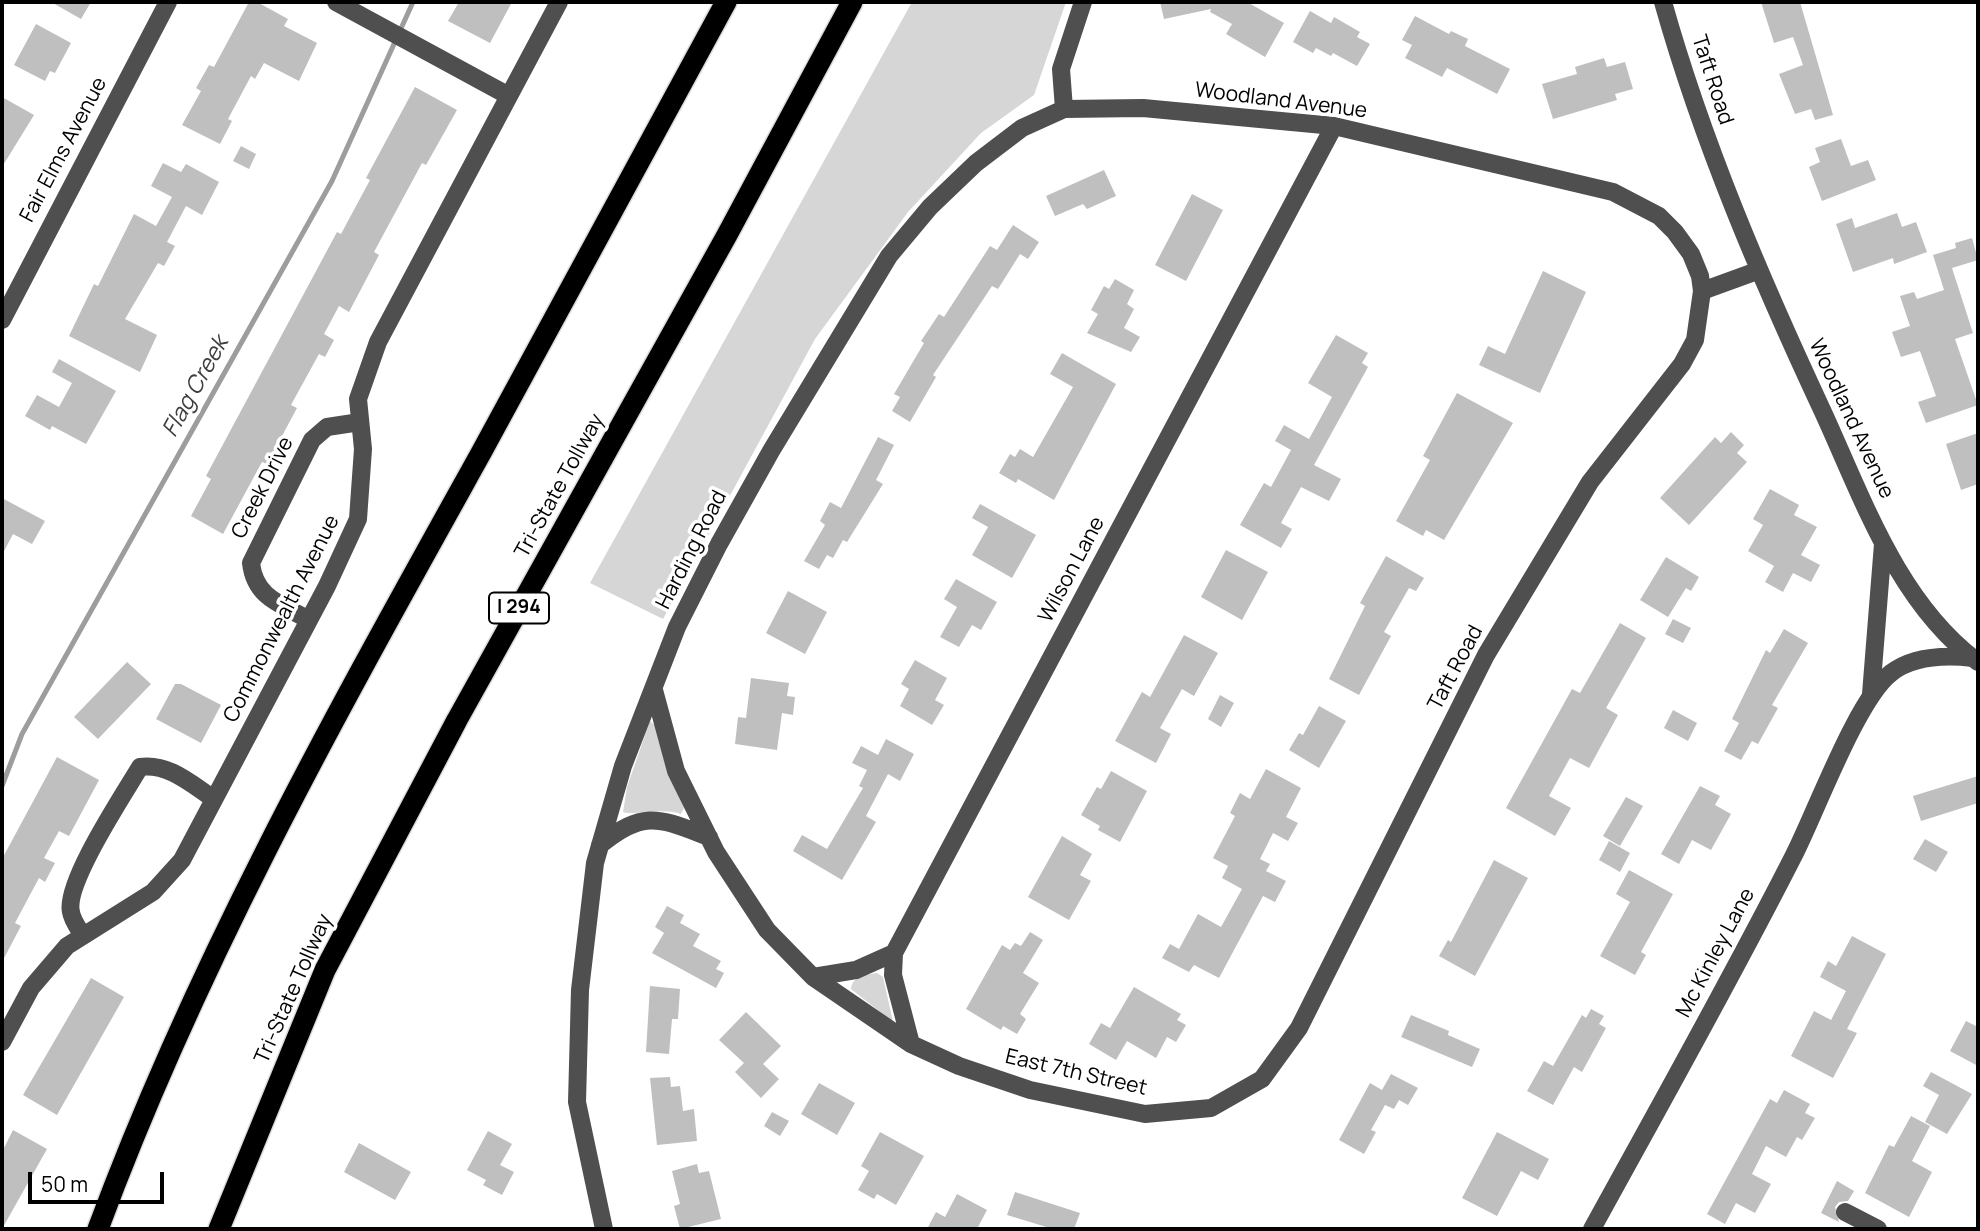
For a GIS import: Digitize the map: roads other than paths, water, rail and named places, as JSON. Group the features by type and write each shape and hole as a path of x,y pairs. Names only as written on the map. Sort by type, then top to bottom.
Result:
{"highway":[{"path":"98,1229 193,1004 333,716 726,2"},
{"name":"Tri-State Tollway","path":"219,1229 325,970 457,720 721,248 852,2"}],"street":[{"name":"Fair Elms Avenue","path":"2,320 168,2"},
{"name":"Commonwealth Avenue","path":"2,1042 31,988 67,946 153,892 182,860 309,620 358,519 363,449 358,399 378,342 559,2"},
{"path":"1064,109 1061,69 1083,2"},
{"name":"Taft Road","path":"1663,2 1719,172"},
{"path":"342,5 509,96"},
{"name":"Woodland Avenue","path":"1064,109 1143,108 1334,126 1613,192"},
{"name":"Harding Road","path":"604,1229 577,1102 580,990 595,863 623,766 677,627 771,451 889,256 930,207 976,163 1022,128 1064,109"},
{"name":"Wilson Lane","path":"894,953 1334,126"},
{"name":"Woodland Avenue","path":"1719,172 1758,271 1883,544 1911,589 1944,630 1975,660"},
{"name":"Taft Road","path":"1262,1079 1299,1028 1486,655 1590,482 1688,354 1700,319 1702,291 1691,254 1659,216 1613,192"},
{"path":"1702,291 1758,271"},
{"name":"Creek Drive","path":"309,620 265,595 253,581 251,563 312,440 327,427 360,422"},
{"name":"Mc Kinley Lane","path":"1871,694 1883,544"},
{"name":"Mc Kinley Lane","path":"1592,1229 1794,854 1871,694 1892,672 1919,660 1948,655 1975,660"},
{"name":"East 7th Street","path":"654,690 676,771 709,838 768,930 813,977 911,1044 959,1066 1030,1090 1146,1114 1211,1108 1262,1079"},
{"path":"83,936 70,911 75,884 105,825 140,767 154,765 179,775 214,799"},
{"path":"600,845 636,821 654,819 709,838"},
{"path":"813,977 856,970 894,953 894,975 911,1044"},
{"path":"1845,1212 1878,1229"}],"waterway":[{"name":"Flag Creek","path":"2,786 22,734 332,181 413,2"}]}
